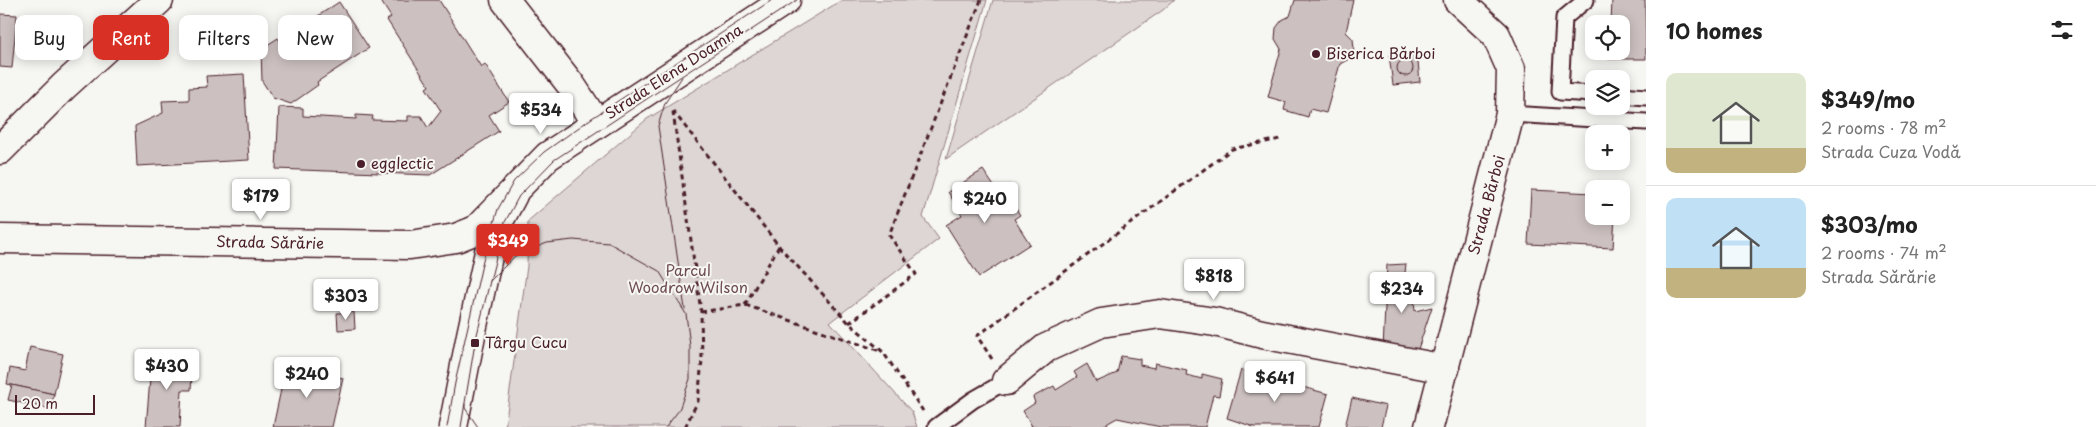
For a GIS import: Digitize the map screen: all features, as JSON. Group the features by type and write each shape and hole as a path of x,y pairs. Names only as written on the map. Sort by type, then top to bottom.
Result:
{"street":[{"path":"0,150 64,86 159,0"},
{"path":"505,0 571,85 596,123"},
{"name":"Strada Elena Doamna","path":"519,186 548,156 786,0"},
{"name":"Strada Bărboi","path":"1429,427 1510,114 1511,69 1496,34 1462,1"},
{"path":"453,427 470,335 489,252 498,223 519,186"},
{"name":"Strada Sărărie","path":"0,239 410,245 456,238 476,230 519,186"},
{"path":"1006,381 1046,348 1102,323 1160,314 1215,322 1262,334 1445,369"}],"lane":[{"path":"1585,93 1560,92 1564,18 1586,0"},
{"path":"1630,96 1646,97"},
{"path":"1510,114 1646,122"},
{"path":"936,427 972,400 1006,381"}],"path":[{"path":"849,323 916,274 889,235 981,0"},
{"path":"685,427 698,401 702,360 701,312 673,111 779,246 849,323 883,352 923,412"},
{"path":"1006,381 977,336 1232,149 1280,139"},
{"path":"745,305 779,246"},
{"path":"701,312 745,305 883,352"}],"green space":[{"name":"Parcul Woodrow Wilson","path":"842,0 987,0 923,217 939,239 830,322 912,412 917,427 505,427 527,266 528,221 647,119"},
{"path":"993,0 1174,0 1163,10 946,159"}],"building":[{"path":"380,0 439,0 481,67 485,64 509,102 489,115 499,131 430,175 276,169 279,107 303,108 303,116 356,119 356,115 373,116 372,120 408,121 408,116 421,116 428,128 441,111 426,88 429,86 387,20 391,17"},
{"name":"Biserica Bărboi","path":"1295,0 1353,0 1346,32 1353,39 1354,49 1349,59 1340,64 1326,113 1310,109 1308,117 1284,110 1286,102 1268,97 1281,49 1275,39 1276,28 1282,20 1290,16"},
{"path":"1612,0 1645,0 1646,59 1630,59 1630,15 1611,15"},
{"path":"339,2 347,15 319,15"},
{"path":"0,14 17,15 15,15 12,68 0,67"},
{"path":"352,22 369,48 352,59"},
{"path":"278,38 278,60 351,60 317,82 318,85 291,104 273,98 262,81 261,60 268,60 268,44"},
{"path":"1417,52 1420,82 1393,85 1389,55"},
{"path":"1405,60 1411,62 1413,68 1411,74 1405,76 1399,74 1397,68 1399,62"},
{"path":"244,74 249,160 137,166 135,126 163,113 162,101 189,100 189,88 207,87 206,76"},
{"path":"983,170 1000,195 1005,192 1020,215 1014,219 1030,244 979,277 946,225 962,215 948,192"},
{"path":"1531,190 1585,193 1585,225 1614,225 1613,248 1528,244"},
{"path":"1406,264 1402,299 1414,299 1415,311 1432,307 1418,349 1383,349 1387,265"},
{"path":"354,312 355,329 338,330 337,313"},
{"path":"30,347 63,354 54,394 7,384 10,368 25,371"},
{"path":"152,355 186,358 185,376 192,376 191,390 182,390 180,427 146,427"},
{"path":"1121,356 1140,359 1140,365 1154,368 1155,363 1187,370 1186,375 1202,379 1202,374 1222,379 1219,396 1213,395 1205,427 1161,427 1117,418 1101,427 1029,427 1032,426 1023,411 1035,403 1033,397 1054,386 1056,390 1077,377 1074,372 1087,364 1096,382 1117,373"},
{"path":"286,366 343,378 332,427 273,427"},
{"path":"1241,370 1328,394 1319,427 1254,427 1227,418"},
{"path":"12,385 54,394 51,409 8,400"},
{"path":"1352,398 1386,406 1381,427 1345,427"}],"tram line":[{"path":"447,427 483,260 498,209 514,181 544,152 592,118 772,0"},
{"path":"461,427 475,343 490,281 505,222 519,196 554,160 797,0"},
{"path":"682,77 665,103 658,126 685,309"},
{"path":"490,281 515,256 547,243 573,240 609,243 659,271 686,314 690,346 690,379 679,410 666,427"},
{"path":"465,404 465,408 478,427"}],"place":[{"name":"Biserica Bărboi","path":"1316,54"},
{"name":"egglectic","path":"361,164"},
{"name":"Târgu Cucu","path":"475,343"}]}
